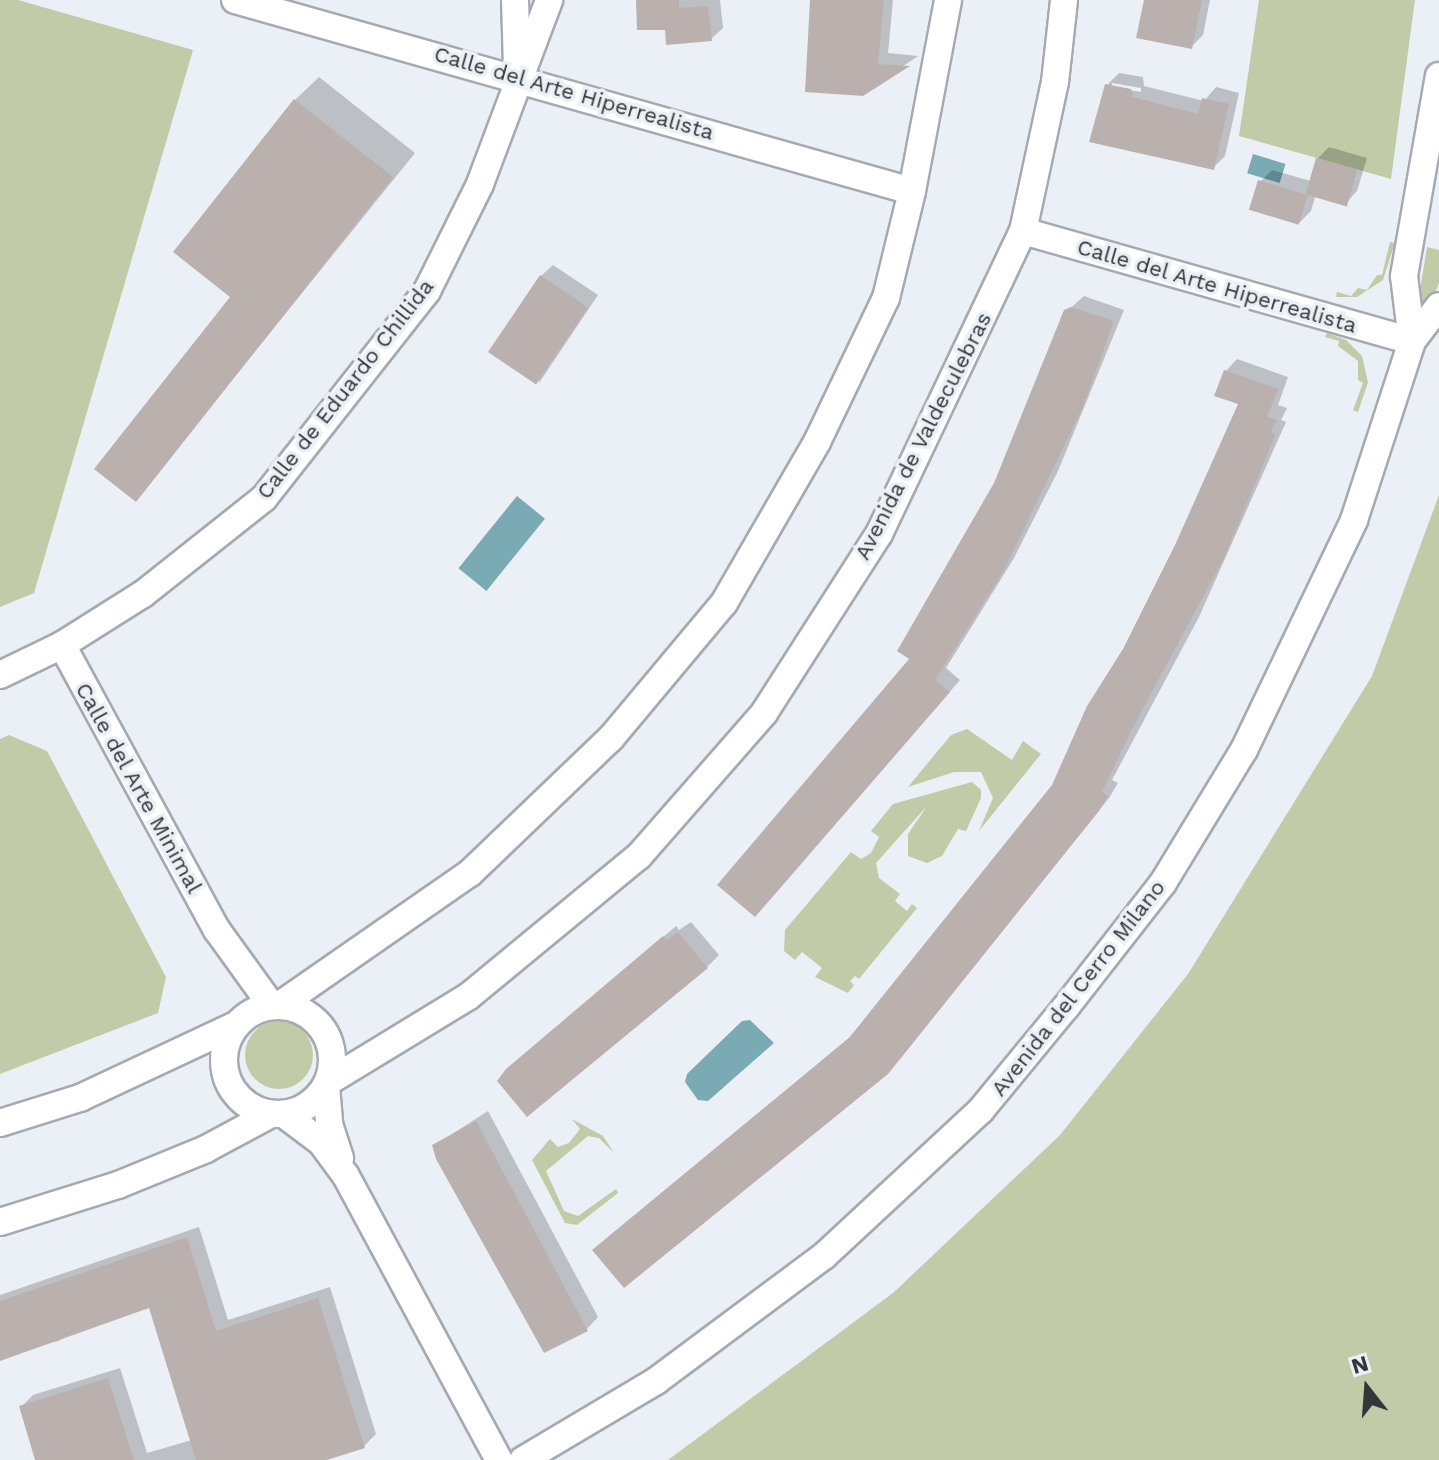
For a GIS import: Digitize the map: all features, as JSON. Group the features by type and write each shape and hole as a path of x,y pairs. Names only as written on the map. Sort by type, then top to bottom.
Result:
{"street":[{"name":"Calle del Arte Hiperrealista","path":"235,0 912,191"},
{"name":"Calle de Eduardo Chillida","path":"515,0 518,79"},
{"name":"Calle de Eduardo Chillida","path":"0,675 62,645 143,594 264,498 427,291 480,184 549,0"},
{"path":"0,1123 80,1098 169,1059 275,1005 470,873 611,738 724,603 817,442 886,298 912,191 948,0"},
{"name":"Avenida de Valdeculebras","path":"327,1084 469,996 639,856 764,713 879,534 1023,231 1055,82 1064,0"},
{"name":"Avenida del Cerro Milano","path":"1412,341 1404,276 1439,76"},
{"name":"Calle del Arte Hiperrealista","path":"1023,231 1412,341"},
{"name":"Avenida del Cerro Milano","path":"523,1460 656,1381 824,1256 981,1110 1066,1007 1163,883 1244,750 1354,520 1412,341 1439,306"},
{"name":"Calle del Arte Minimal","path":"62,645 217,930 235,980 238,1023"},
{"name":"Calle del Arte Minimal","path":"217,930 275,1005"},
{"path":"275,1005 305,1012 323,1028 332,1048 327,1084 329,1124 346,1176"},
{"path":"238,1023 224,1054 229,1082 253,1108 278,1114 321,1142 346,1176 499,1460"},
{"path":"0,1222 118,1185 217,1144 278,1114 308,1106 327,1084"}],"green space":[{"path":"0,0 18,0 193,50 34,593 0,607"},
{"path":"1259,0 1415,0 1391,179 1239,136"},
{"path":"1390,242 1395,243 1383,280 1357,297 1336,297 1337,292 1351,296 1358,288 1367,290 1377,275 1382,275"},
{"path":"1427,247 1439,250 1439,283 1429,308 1417,309"},
{"path":"1327,333 1346,340 1362,356 1368,382 1358,412 1353,410 1363,383 1358,380 1358,361 1338,346 1339,341 1325,337"},
{"path":"1439,495 1439,1460 668,1460 893,1293 1060,1135 1188,974 1372,676"},
{"path":"967,729 1012,760 1023,741 1041,754 979,831 993,798 981,772 954,772 908,787 951,735"},
{"path":"9,735 47,751 166,977 158,1013 0,1074 0,739"},
{"path":"972,782 981,790 981,798 966,831 958,829 942,856 927,863 908,856 908,834 927,806 876,863 879,878 900,894 895,901 907,911 912,904 917,908 859,979 855,976 850,981 854,985 848,993 815,977 822,968 802,952 795,960 784,951 785,930 851,852 861,859 871,853 879,837 871,831 893,804"},
{"path":"279,1021 303,1031 313,1055 303,1079 279,1089 255,1079 245,1055 255,1031"},
{"path":"572,1119 603,1136 614,1153 599,1138 588,1136 546,1171 564,1211 578,1216 616,1189 618,1193 577,1225 565,1223 532,1160 550,1139 558,1147 569,1143 580,1129"}],"water":[{"path":"1253,154 1286,164 1280,183 1247,173"},
{"path":"517,496 545,519 486,591 458,568"},
{"path":"750,1020 774,1043 708,1101 698,1100 685,1082 687,1074 742,1021"}],"building":[{"path":"636,0 679,0 679,8 708,6 712,41 666,45 665,30 637,30"},
{"path":"810,0 884,0 878,64 910,66 863,96 805,92"},
{"path":"1144,0 1202,0 1192,49 1136,38"},
{"path":"1105,84 1131,89 1133,97 1198,114 1202,98 1229,104 1214,170 1089,142"},
{"path":"294,99 393,177 136,502 94,469 230,297 173,252"},
{"path":"1316,158 1357,170 1347,206 1306,195"},
{"path":"1258,180 1308,195 1299,225 1249,210"},
{"path":"540,275 588,307 536,385 488,352"},
{"path":"1071,307 1114,321 1083,407 1003,572 935,680 950,692 755,917 717,885 909,659 897,651 994,483 1064,310"},
{"path":"1224,370 1278,389 1267,417 1277,420 1271,432 1276,434 1223,560 1132,729 1102,792 1108,796 1098,812 888,1074 624,1288 592,1250 849,1038 1052,785 1087,706 1123,649 1175,545 1238,404 1214,396"},
{"path":"678,932 708,968 527,1117 497,1081 506,1069 663,936 667,940"},
{"path":"476,1121 588,1331 544,1353 436,1159 432,1145"},
{"path":"187,1237 216,1331 318,1298 365,1448 327,1460 196,1460 149,1308 0,1361 0,1301"},
{"path":"108,1378 134,1460 35,1460 19,1406"}]}
